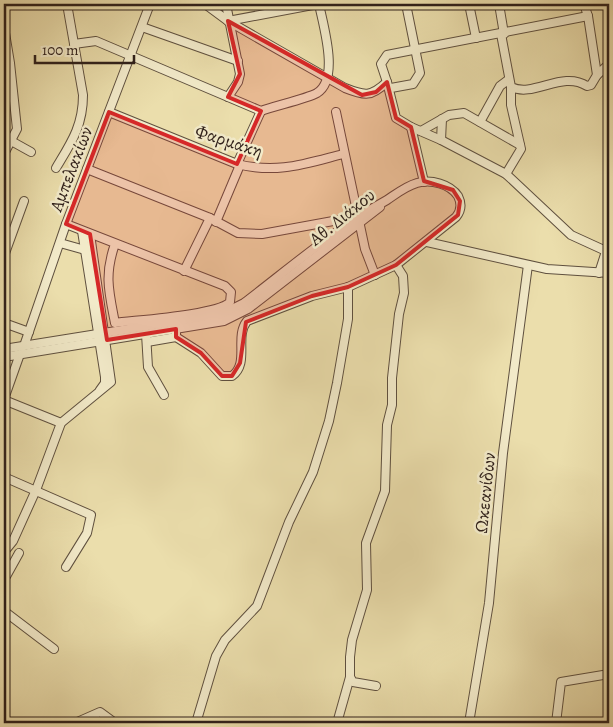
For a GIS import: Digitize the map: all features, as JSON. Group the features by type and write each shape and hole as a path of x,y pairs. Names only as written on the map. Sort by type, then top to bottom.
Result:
{"street":[{"path":"56,168 79,127 83,107 68,4"},
{"name":"Αμπελακίων","path":"24,346 66,224 150,4"},
{"path":"205,4 228,22 328,79 362,95 376,92 389,85 412,84 420,73 406,4"},
{"path":"226,4 228,22 238,61 238,82 228,97"},
{"path":"74,44 96,41 260,111 314,94 323,88 328,79 327,42 319,4 228,22"},
{"path":"469,4 476,38"},
{"path":"499,4 511,105 521,149 506,174"},
{"path":"584,4 588,16 597,75"},
{"path":"588,16 387,55 381,64 389,85 396,118 506,174 571,235 606,251"},
{"path":"4,27 17,129 7,139 4,154"},
{"path":"142,27 238,61"},
{"path":"480,122 500,86 509,84 521,90 567,80 578,80 587,86 593,83 597,75 609,64"},
{"path":"184,271 213,220 260,111"},
{"name":"Φαρμάκη","path":"109,112 238,164 272,170 343,154"},
{"path":"336,112 343,154 365,249 375,275"},
{"path":"421,131 449,115 464,112 520,145"},
{"path":"441,140 442,119"},
{"path":"176,333 201,353 222,376 232,376 240,363 242,332 247,321 266,312 312,296 348,287 396,265 456,217 461,204 456,194 450,188 437,183 424,182 411,127"},
{"path":"7,139 31,152"},
{"path":"87,169 213,220 238,233 262,234 359,220"},
{"name":"Αθ. Διάκου","path":"4,357 229,312 389,198 410,186 424,182"},
{"path":"4,256 24,201"},
{"name":"Αθ. Διάκου","path":"4,350 102,337 147,338 224,322 240,314 359,220"},
{"path":"66,224 228,288 232,295 230,302 224,307 206,311 115,323 107,282 108,268 116,244"},
{"path":"4,552 13,541 36,490 61,423 111,382 82,231"},
{"path":"90,234 102,337"},
{"path":"60,242 85,250"},
{"path":"427,242 565,272 609,273"},
{"path":"599,272 609,242"},
{"path":"337,723 350,677 352,640 367,590 366,543 385,491 386,433 392,405 392,378 399,314 404,294 403,276 396,265"},
{"name":"Ωκεανίδων","path":"469,723 489,603 503,453 528,265"},
{"path":"196,723 216,656 224,640 257,606 289,522 313,472 329,421 337,383 348,319 348,287"},
{"path":"4,322 29,332"},
{"path":"147,338 148,366 164,394"},
{"path":"20,354 4,399 61,423"},
{"path":"4,477 91,515 87,532 66,567"},
{"path":"4,580 19,553"},
{"path":"4,611 54,648"},
{"path":"556,723 561,682 609,674"},
{"path":"350,677 353,682 376,686"},
{"path":"75,723 100,712 115,723"},
{"path":"4,716 8,723"}],"highlighted area":[{"path":"228,21 362,95 376,92 387,82 396,118 411,127 424,181 453,190 460,201 458,215 396,265 348,287 312,296 246,322 240,363 232,376 222,376 201,353 176,337 176,329 107,340 90,234 66,224 109,112 237,164 261,111 228,97 240,74"}]}
